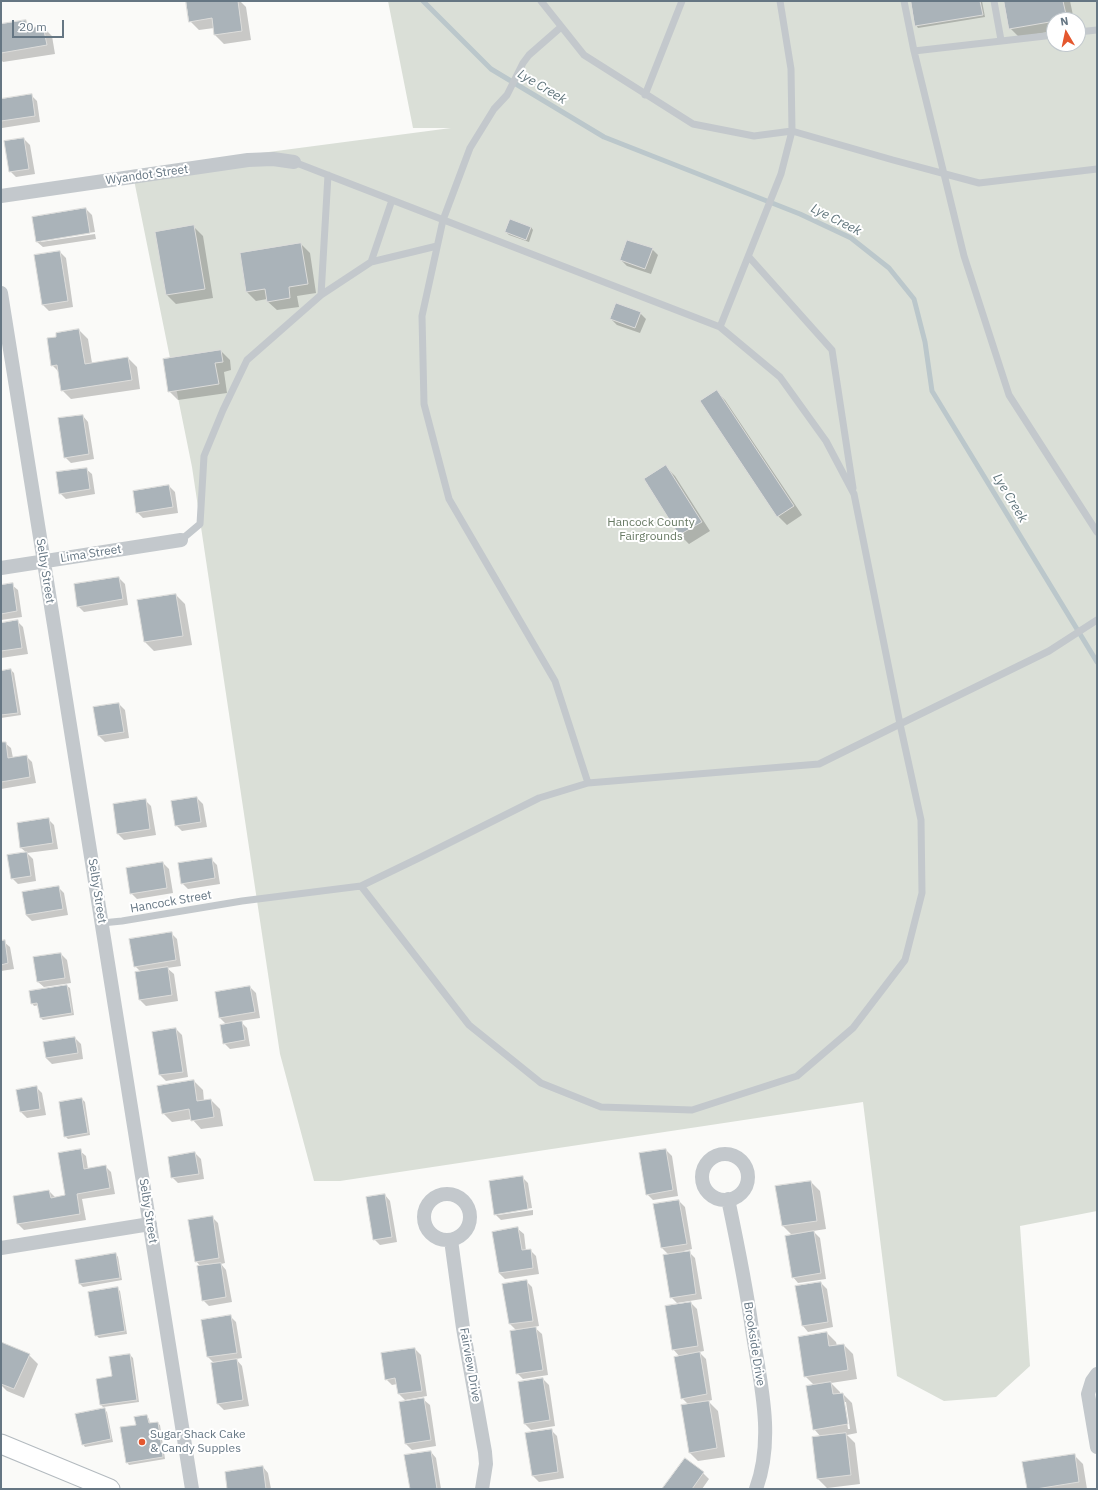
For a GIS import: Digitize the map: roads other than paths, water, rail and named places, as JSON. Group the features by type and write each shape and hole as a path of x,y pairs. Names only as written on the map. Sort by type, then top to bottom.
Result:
{"main road":[{"path":"1,1444 110,1489"}],"street":[{"name":"Wyandot Street","path":"1,196 248,160 273,159 294,162"},
{"name":"Selby Street","path":"1,293 192,1489"},
{"name":"Lima Street","path":"1,568 181,540"},
{"name":"Brookside Drive","path":"728,1199 750,1314 764,1412 766,1438 763,1463 756,1489"},
{"path":"1,1248 150,1224"},
{"name":"Fairview Drive","path":"451,1240 463,1328 485,1452 486,1464 482,1489"},
{"path":"1094,1378 1088,1394 1097,1447"}],"lane":[{"path":"541,1 584,55 693,124 754,136 792,131 979,183 1097,169"},
{"path":"645,95 682,1"},
{"path":"720,327 781,174 792,131 791,69 780,1"},
{"path":"904,1 914,51 964,256 1009,395 1097,532"},
{"path":"994,1 1001,40"},
{"path":"561,27 528,55 507,95 494,110 470,148 442,220 422,316 424,404 449,499 556,681 588,783"},
{"path":"1086,31 1097,30"},
{"path":"914,51 1046,36"},
{"path":"294,162 720,327 780,377 826,441 854,494"},
{"path":"321,295 328,175"},
{"path":"371,262 392,200"},
{"path":"181,540 200,524 204,456 223,410 247,360 321,295 371,262 437,246"},
{"path":"361,886 469,1025 541,1084 601,1107 692,1110 797,1076 853,1028 905,960 922,893 921,820 900,724 854,494 832,350 749,257"},
{"name":"Hancock Street","path":"102,923 122,921 242,900 361,886 539,798 588,783 819,764 1049,651 1097,620"}],"waterway":[{"name":"Lye Creek","path":"423,1 491,69 604,137 800,214 851,238 889,268 914,299 925,342 932,391 1097,662"}],"place":[{"name":"Sugar Shack Cake & Candy Supples","path":"142,1442"}],"park label":[{"name":"Hancock County Fairgrounds","path":"651,530"}]}
